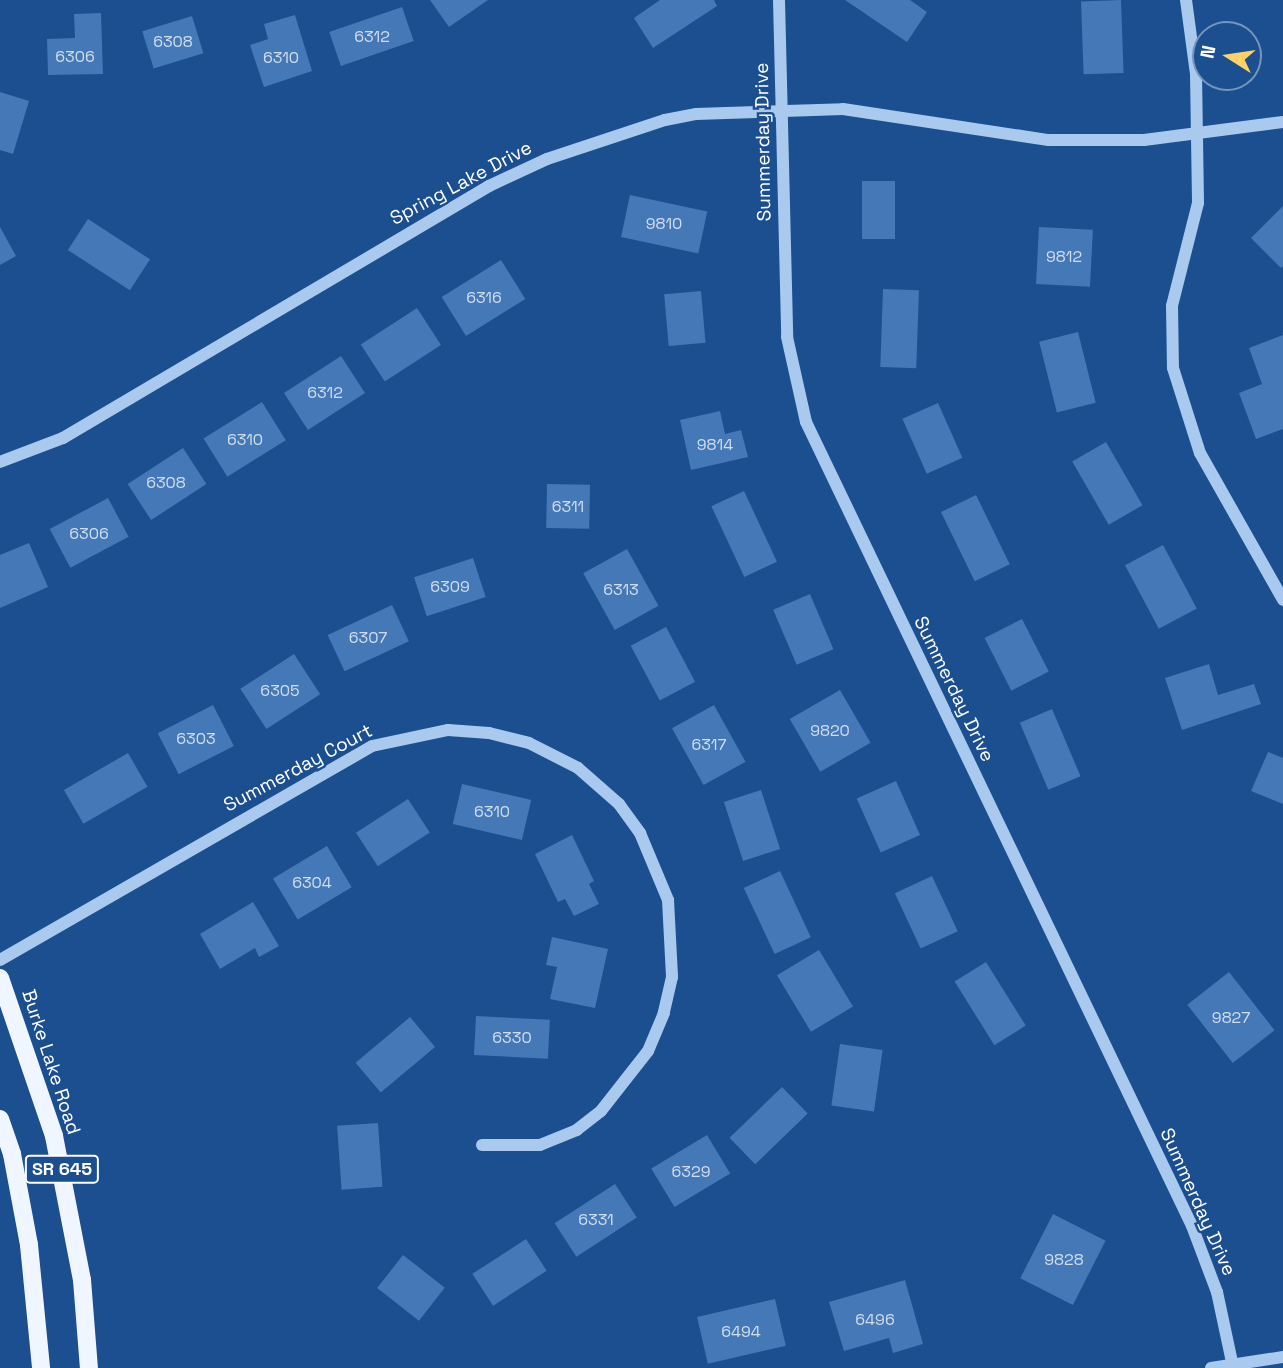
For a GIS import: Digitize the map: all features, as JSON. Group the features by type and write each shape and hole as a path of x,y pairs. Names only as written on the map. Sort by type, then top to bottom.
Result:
{"main road":[{"name":"Burke Lake Road","path":"0,978 54,1136 82,1280 89,1368"},
{"name":"SR 645","path":"0,1119 12,1154 29,1245 41,1368"}],"street":[{"name":"Summerday Drive","path":"779,0 787,337 806,422 1192,1226 1217,1292 1232,1363"},
{"path":"1186,0 1196,74 1198,203 1172,306 1173,368 1200,453 1283,600"},
{"name":"Spring Lake Drive","path":"0,462 63,438 428,220 547,159 665,120 781,110 844,109 1049,140 1144,141 1283,122"},
{"name":"Summerday Court","path":"0,960 372,746 448,730 489,733 529,743 578,768 619,804 640,834 668,900 672,977 649,1051 601,1111 577,1130 540,1145 482,1146"},
{"path":"1211,1368 1283,1357"}],"building":[{"path":"430,0 488,0 449,27"},
{"path":"660,0 714,0 717,6 653,48 634,18"},
{"path":"845,0 910,0 927,12 907,42"},
{"path":"1121,0 1124,73 1084,74 1081,1"},
{"path":"402,7 414,41 341,66 329,32"},
{"path":"101,13 103,74 48,75 47,39 75,38 74,14"},
{"path":"295,15 312,71 264,87 250,45 268,39 264,24"},
{"path":"192,16 203,53 154,68 142,31"},
{"path":"0,92 29,101 13,154 0,150"},
{"path":"862,181 895,181 895,239 862,239"},
{"path":"630,195 707,211 698,253 621,237"},
{"path":"1283,206 1283,266 1281,268 1251,238"},
{"path":"88,219 150,259 130,290 68,250"},
{"path":"0,227 16,256 0,265"},
{"path":"1039,227 1093,230 1090,287 1036,284"},
{"path":"501,260 525,299 466,336 442,297"},
{"path":"883,289 919,290 916,368 880,367"},
{"path":"701,291 706,343 669,346 664,294"},
{"path":"417,308 441,345 385,381 361,344"},
{"path":"1078,332 1096,403 1057,413 1039,342"},
{"path":"1283,335 1283,429 1256,439 1239,393 1262,384 1249,348"},
{"path":"341,356 365,393 308,430 284,393"},
{"path":"262,402 286,440 227,477 203,439"},
{"path":"938,403 962,458 927,474 902,419"},
{"path":"720,411 725,434 741,430 748,457 691,470 680,420"},
{"path":"1106,442 1142,505 1109,525 1072,462"},
{"path":"183,448 206,484 151,520 128,484"},
{"path":"547,484 590,485 589,529 546,528"},
{"path":"744,491 777,562 744,577 711,506"},
{"path":"976,495 1010,564 975,581 941,512"},
{"path":"108,498 129,537 70,568 50,529"},
{"path":"29,543 48,587 0,608 0,555"},
{"path":"1163,545 1197,609 1159,629 1125,565"},
{"path":"627,549 659,606 615,630 583,573"},
{"path":"473,558 486,597 427,616 414,577"},
{"path":"810,594 833,649 797,665 773,610"},
{"path":"392,605 409,641 345,671 328,635"},
{"path":"1022,619 1049,672 1011,691 985,638"},
{"path":"666,627 695,682 660,701 631,646"},
{"path":"294,654 320,694 266,729 240,689"},
{"path":"1209,664 1218,695 1254,684 1261,704 1182,730 1165,678"},
{"path":"840,690 870,743 820,772 790,719"},
{"path":"213,705 234,746 179,774 158,733"},
{"path":"714,705 746,762 704,785 672,728"},
{"path":"1052,709 1081,776 1048,790 1020,723"},
{"path":"1268,752 1283,758 1283,804 1251,791"},
{"path":"128,753 148,787 83,824 64,790"},
{"path":"896,781 920,835 881,852 857,798"},
{"path":"462,784 531,800 522,840 453,824"},
{"path":"761,790 780,849 743,861 724,802"},
{"path":"408,799 430,833 378,866 356,833"},
{"path":"572,835 594,881 589,884 599,904 574,916 565,899 558,902 535,854"},
{"path":"327,846 352,887 298,920 273,878"},
{"path":"780,871 811,937 775,954 744,888"},
{"path":"932,876 958,931 921,949 895,893"},
{"path":"253,902 279,946 259,957 255,948 220,969 200,934"},
{"path":"552,937 608,949 595,1008 550,999 557,967 546,965"},
{"path":"819,950 853,1007 811,1032 777,975"},
{"path":"986,962 1026,1026 994,1045 955,982"},
{"path":"1229,972 1275,1030 1233,1063 1187,1005"},
{"path":"476,1016 550,1020 548,1059 474,1055"},
{"path":"410,1017 435,1047 381,1093 356,1063"},
{"path":"840,1044 883,1050 874,1111 831,1105"},
{"path":"782,1087 808,1114 755,1164 729,1138"},
{"path":"378,1123 382,1187 342,1190 337,1126"},
{"path":"707,1135 730,1174 674,1207 651,1168"},
{"path":"615,1184 637,1218 576,1257 555,1223"},
{"path":"1053,1214 1106,1241 1073,1305 1020,1278"},
{"path":"526,1239 547,1271 493,1306 472,1274"},
{"path":"403,1255 445,1288 419,1321 377,1288"},
{"path":"905,1280 923,1344 893,1353 889,1338 844,1351 829,1302"},
{"path":"775,1299 786,1346 708,1364 697,1317"}]}
